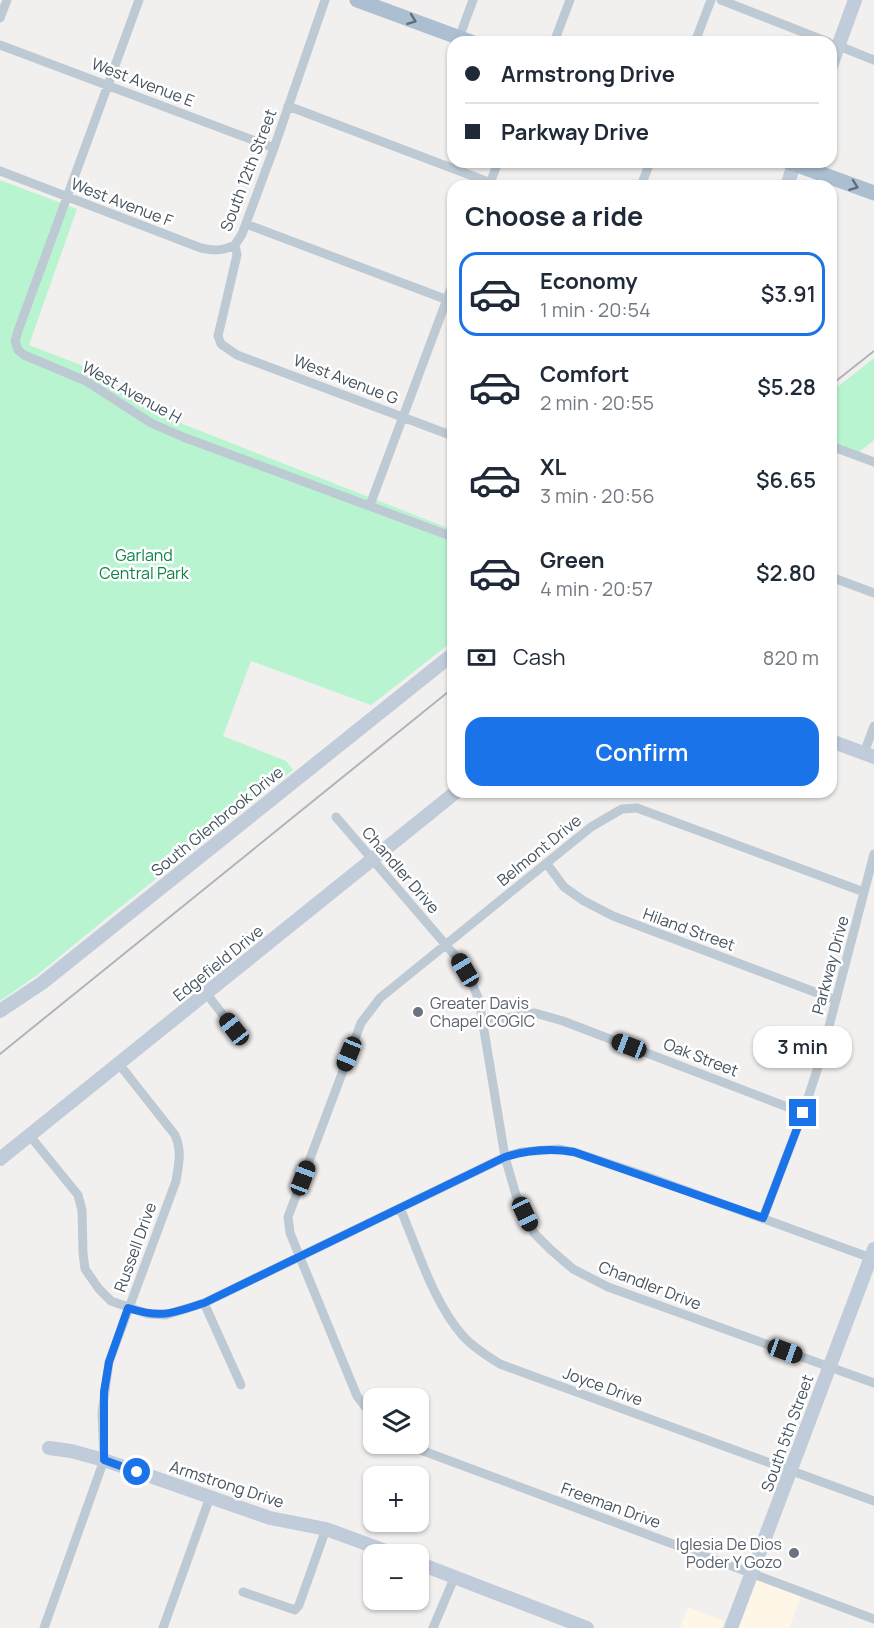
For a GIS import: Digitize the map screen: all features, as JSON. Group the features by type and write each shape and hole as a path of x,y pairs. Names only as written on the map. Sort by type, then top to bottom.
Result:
{"main road":[{"path":"357,0 454,36"},
{"path":"806,168 874,194"}],"street":[{"path":"0,18 7,0"},
{"path":"67,196 139,0"},
{"name":"South 12th Street","path":"229,351 221,344 218,336 237,255 235,245 242,234 274,148 325,0"},
{"path":"466,36 473,0"},
{"path":"556,36 570,0"},
{"path":"697,36 711,0"},
{"path":"721,0 812,36"},
{"path":"836,36 855,0"},
{"name":"West Avenue E","path":"0,45 274,148"},
{"path":"837,46 874,60"},
{"path":"288,106 447,167"},
{"path":"449,168 480,180"},
{"name":"West Avenue F","path":"0,171 201,248 215,251 226,250 235,245"},
{"name":"West Avenue H","path":"67,196 18,331 15,341 18,350 30,359 86,381 151,423 183,437 447,535"},
{"path":"246,224 447,299"},
{"path":"370,505 447,307"},
{"name":"West Avenue G","path":"229,351 447,434"},
{"path":"837,448 874,462"},
{"path":"837,579 874,593"},
{"name":"South Glenbrook Drive","path":"0,1011 42,983 447,659"},
{"path":"837,743 869,755 874,726"},
{"name":"Edgefield Drive","path":"0,1159 449,798"},
{"name":"Belmont Drive","path":"300,1256 290,1233 288,1217 361,1023 380,998 591,827 612,813 622,809 637,808 864,892"},
{"name":"Chandler Drive","path":"336,817 446,944 471,981 479,1000 505,1157 516,1195 534,1233 573,1269 608,1287 874,1383"},
{"name":"Parkway Drive","path":"763,1218 803,1113 836,1000 874,855"},
{"name":"Hiland Street","path":"547,864 564,887 584,902 613,916 836,1000"},
{"path":"206,993 234,1029"},
{"name":"Oak Street","path":"483,1022 535,1013 563,1021 803,1113"},
{"name":"Russell Drive","path":"44,1628 104,1460 104,1392 109,1362 176,1181 180,1156 180,1146 175,1135 118,1064"},
{"path":"30,1136 78,1195 82,1210 84,1234 82,1253 85,1269 111,1301 148,1314 166,1315 204,1303 505,1157 521,1152 558,1149 574,1152 873,1255"},
{"name":"Joyce Drive","path":"400,1208 442,1307 464,1336 500,1364 874,1501"},
{"name":"South 5th Street","path":"731,1628 873,1255"},
{"path":"300,1256 357,1396 363,1404"},
{"path":"204,1303 241,1385"},
{"name":"Armstrong Drive","path":"49,1448 104,1460 270,1518 327,1529 367,1544"},
{"name":"Freeman Drive","path":"429,1453 874,1618"},
{"path":"163,1628 210,1497"},
{"path":"243,1592 295,1610 299,1605 327,1529"},
{"path":"429,1567 570,1625 586,1628"},
{"path":"434,1628 455,1576"}],"shaded area":[{"path":"755,1579 801,1596 789,1628 737,1628"},
{"path":"688,1607 724,1621 721,1628 680,1628"}],"green space":[{"name":"Garland Central Park","path":"0,180 77,209 29,345 86,367 175,421 447,528 447,646 371,705 251,661 223,736 286,761 293,770 36,976 0,1001"},
{"path":"874,358 874,440 859,452 837,443 837,387"}],"railway":[{"path":"837,380 874,351"},
{"path":"0,1054 447,693"}],"place":[{"name":"Greater Davis Chapel COGIC","path":"418,1012"},
{"name":"Iglesia De Dios Poder Y Gozo","path":"794,1553"}],"route":[{"path":"137,1472 104,1460 102,1413 104,1392 109,1362 128,1308 148,1314 166,1315 204,1303 505,1157 521,1152 558,1149 574,1152 763,1218 803,1113"}]}
